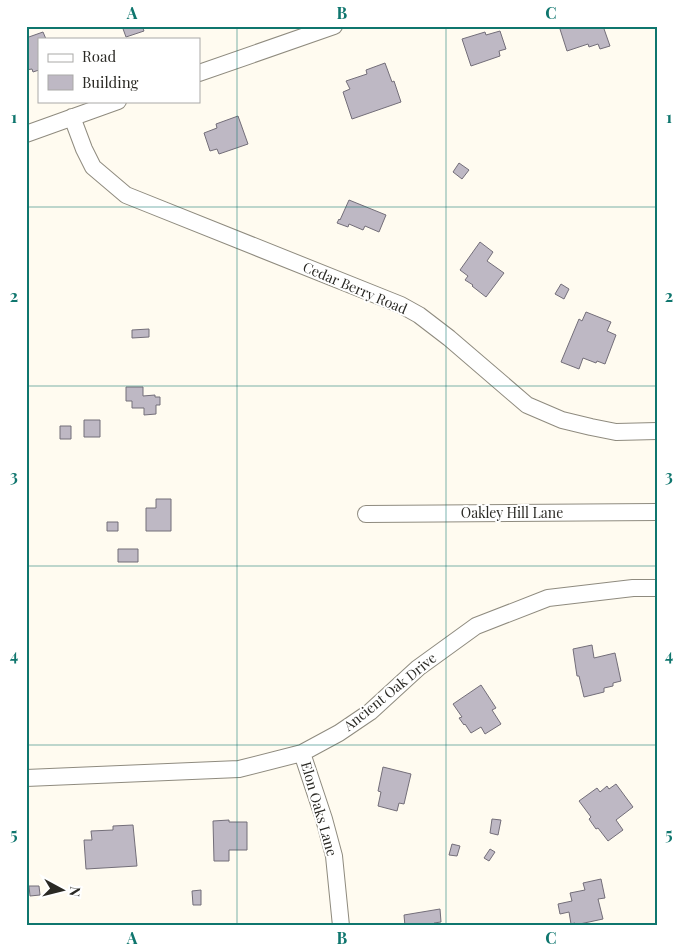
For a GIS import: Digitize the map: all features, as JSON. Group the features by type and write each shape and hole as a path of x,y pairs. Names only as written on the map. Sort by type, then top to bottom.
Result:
{"street":[{"path":"200,73 334,26"},
{"path":"26,134 115,102"},
{"name":"Cedar Berry Road","path":"72,117 84,149 93,166 126,195 401,305 419,315 449,338 527,405 562,420 616,432 657,431"},
{"name":"Oakley Hill Lane","path":"366,514 657,512"},
{"name":"Ancient Oak Drive","path":"26,778 239,769 302,753 339,733 370,712 418,668 476,626 548,598 633,588 657,588"},
{"name":"Elon Oaks Lane","path":"302,753 334,856 342,926"}],"building":[{"path":"122,26 142,26 144,31 126,37"},
{"path":"559,26 603,26 610,46 600,49 598,44 589,47 588,44 567,51"},
{"path":"500,31 506,49 499,51 500,56 471,66 462,39 485,32 486,35"},
{"path":"43,32 46,38 38,38 38,70 33,72 32,69 26,70 26,38"},
{"path":"385,63 401,102 352,119 343,92 350,89 346,81 367,74 366,70"},
{"path":"238,116 248,144 219,154 217,149 210,151 204,133 217,128 216,124"},
{"path":"459,163 469,170 462,179 453,172"},
{"path":"349,200 386,215 379,232 365,226 363,230 349,224 348,227 337,223"},
{"path":"480,242 493,252 487,261 504,273 486,297 465,280 468,276 460,270"},
{"path":"561,284 569,289 564,299 555,294"},
{"path":"586,312 611,322 607,331 616,335 605,364 583,358 579,369 561,362 579,319 582,321"},
{"path":"149,329 149,337 132,338 132,330"},
{"path":"126,387 143,387 143,396 155,395 155,397 160,397 160,405 156,405 156,414 144,415 144,408 132,408 132,401 126,401"},
{"path":"84,420 100,420 100,437 84,437"},
{"path":"60,426 71,426 71,439 60,439"},
{"path":"156,499 171,499 171,531 146,531 146,508 156,508"},
{"path":"107,522 118,522 118,531 107,531"},
{"path":"118,549 138,549 138,562 118,562"},
{"path":"592,645 594,658 615,653 621,681 613,683 613,686 604,688 604,692 584,697 579,676 577,676 573,649"},
{"path":"481,685 496,708 492,710 501,724 485,734 481,727 471,733 459,718 462,717 453,704"},
{"path":"383,767 411,774 404,804 399,803 397,811 378,806 381,792 378,791"},
{"path":"616,784 633,807 616,820 623,830 608,841 598,828 596,829 589,819 591,817 579,801 597,788 600,792 607,786 609,789"},
{"path":"492,819 501,820 498,835 490,833"},
{"path":"229,820 229,822 247,822 247,850 229,850 229,861 214,861 213,821"},
{"path":"133,825 137,866 86,869 84,840 92,840 91,831 113,830 113,826"},
{"path":"452,844 460,846 457,856 449,855"},
{"path":"490,849 495,852 489,861 484,858"},
{"path":"601,879 605,898 598,899 603,919 575,925 575,923 571,924 569,912 560,914 558,904 572,901 570,893 585,890 583,883"},
{"path":"29,886 39,886 40,895 30,896"},
{"path":"201,890 201,905 193,905 192,891"},
{"path":"440,909 441,922 434,923 434,926 405,926 404,915"}]}
